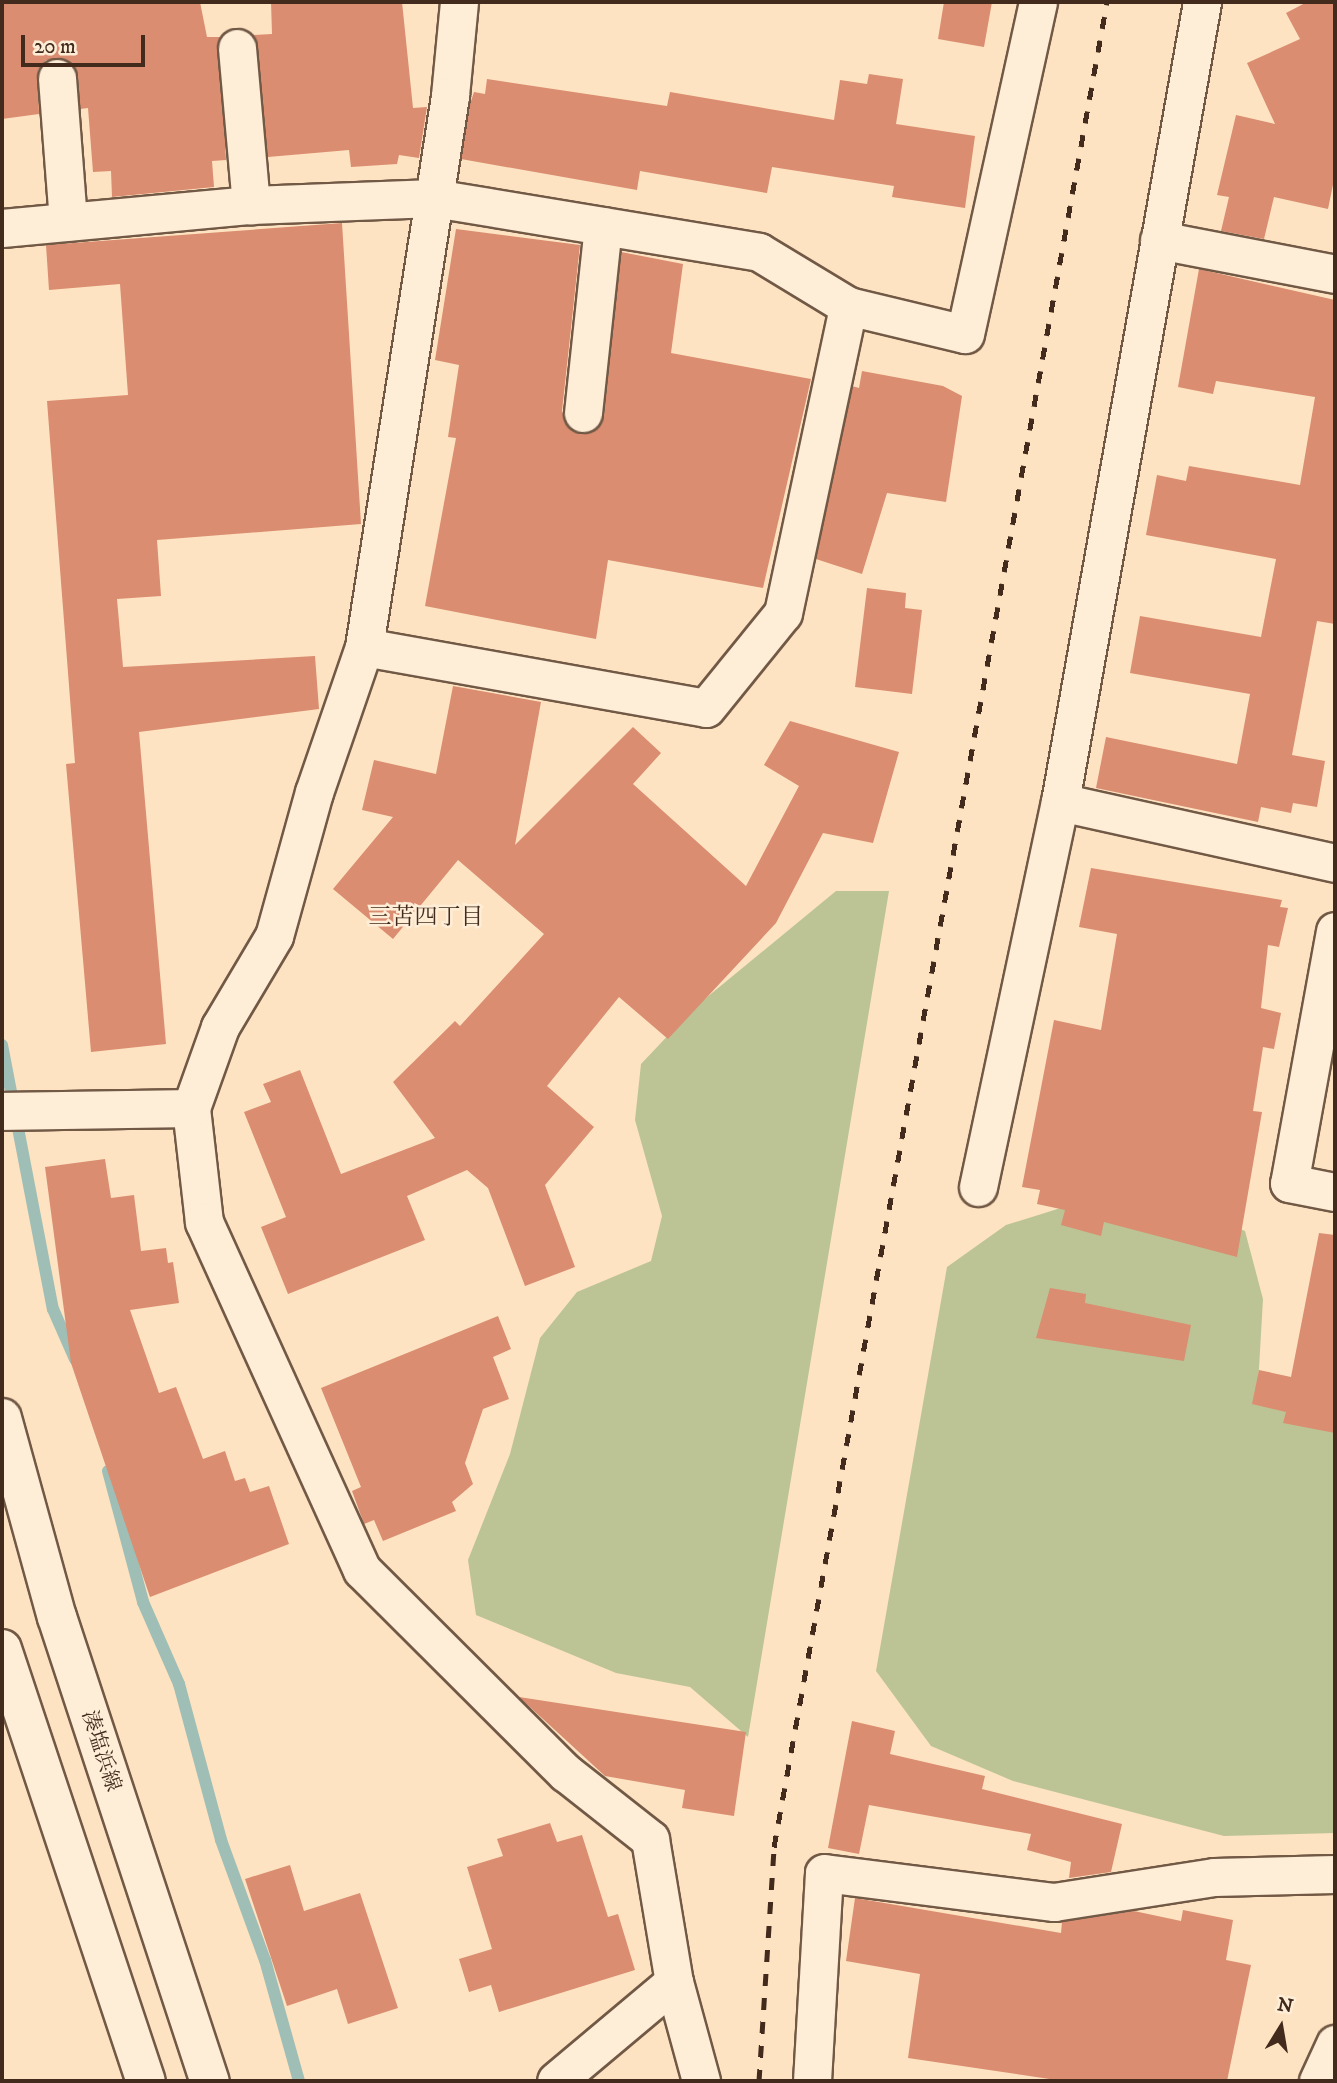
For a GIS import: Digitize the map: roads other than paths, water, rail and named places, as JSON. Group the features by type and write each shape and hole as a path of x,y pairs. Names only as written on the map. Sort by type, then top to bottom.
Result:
{"main road":[{"name":"湊塩浜線","path":"2,1418 57,1617 210,2081"},
{"path":"2,1649 146,2081"}],"street":[{"path":"459,2 434,198 365,647 314,792 274,936 220,1027 191,1108 204,1222 362,1570 566,1773 650,1839 674,1982 701,2081"},
{"path":"2,229 251,205 434,198 759,252 848,306 965,334 1038,2"},
{"path":"978,1187 1059,802 1202,2"},
{"path":"237,48 251,205"},
{"path":"57,78 68,222"},
{"path":"583,413 603,226"},
{"path":"1159,240 1335,274"},
{"path":"365,647 706,708 783,613 848,306"},
{"path":"1059,802 1335,863"},
{"path":"1335,931 1289,1183 1335,1192"},
{"path":"2,1111 191,1108"},
{"path":"812,2081 824,1873 1054,1902 1214,1877 1335,1874"},
{"path":"556,2081 674,1982"},
{"path":"1318,2081 1335,2045"}],"waterway":[{"path":"2,1045 53,1309 75,1359"},
{"path":"108,1471 143,1602 179,1684 221,1840 265,1960 299,2081"}],"railway":[{"path":"759,2081 774,1847 1107,2"}],"district":[{"name":"三苫四丁目","path":"426,918"}]}
